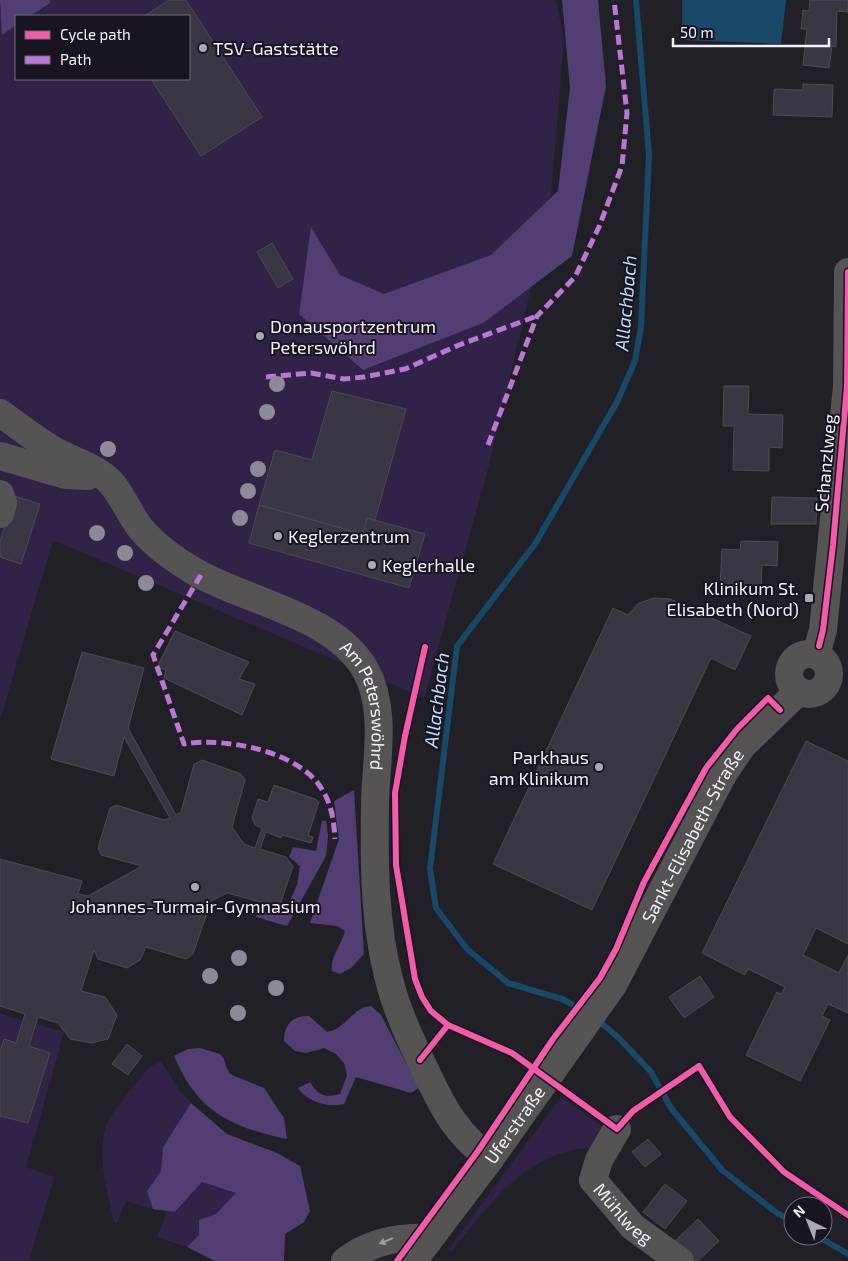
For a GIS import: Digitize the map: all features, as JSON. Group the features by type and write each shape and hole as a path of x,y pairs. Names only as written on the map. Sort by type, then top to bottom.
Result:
{"street":[{"name":"Schanzlweg","path":"816,655 824,630 840,546 847,386 848,272"},
{"name":"Am Peterswöhrd","path":"0,413 56,451 104,476 116,489 141,529 165,552 201,575 317,626 347,647 366,671 376,699 378,732 374,861 382,944 389,981 420,1060 448,1116 461,1135 490,1160"},
{"path":"0,456 66,475 104,476"},
{"path":"0,494 3,503 0,514"},
{"name":"Sankt-Elisabeth-Straße","path":"613,985 722,776 788,681 798,658 810,654 816,655"},
{"path":"788,681 810,694 816,693 838,681 830,674 826,662 816,655"},
{"name":"Uferstraße","path":"413,1261 490,1160 567,1047 613,985"},
{"name":"Mühlweg","path":"618,1129 599,1160 593,1180 633,1227 680,1261"},
{"path":"346,1261 355,1254 394,1238 430,1238"}],"shaded area":[{"path":"0,0 50,0 50,3 32,15 15,15 15,26 2,35"},
{"name":"Donausportzentrum Peterswöhrd","path":"19,0 556,0 564,40 550,207 489,465 424,698 53,540 0,720 0,13"},
{"path":"562,0 598,0 606,86 572,256 483,323 363,370 299,314 311,227 340,275 384,294 491,255 558,191 570,88"},
{"path":"354,790 364,954 351,968 340,974 332,971 332,966 334,955 345,931 337,926 310,923 339,839 334,801"},
{"path":"322,821 326,821 328,836 326,856 287,926 256,917 256,911 284,914 297,885 300,866 289,857 293,847 316,851"},
{"path":"371,1006 381,1015 419,1088 411,1093 356,1077 344,1104 318,1103 307,1097 298,1088 310,1082 323,1095 340,1094 347,1075 344,1063 336,1054 324,1048 306,1053 295,1051 284,1041 284,1035 290,1022 298,1017 309,1016 327,1032 340,1026 359,1010"},
{"path":"0,1014 64,1032 26,1167 54,1177 29,1261 0,1261"},
{"path":"200,1048 220,1054 230,1074 264,1088 284,1118 287,1139 261,1133 236,1124 212,1110 202,1101 188,1082 174,1056 188,1049"},
{"path":"160,1060 179,1090 191,1103 163,1147 161,1171 147,1191 153,1209 126,1201 117,1223 114,1222 103,1170 102,1156 105,1130 112,1115 128,1093 147,1071"},
{"path":"561,1097 606,1129 599,1148 574,1150 552,1157 532,1167 497,1197 451,1252 448,1250"},
{"path":"191,1103 227,1134 277,1153 300,1166 310,1211 304,1222 285,1234 284,1261 215,1261 187,1247 199,1235 199,1220 216,1214 236,1193 202,1182 175,1212 153,1209 147,1191 161,1171 163,1147"},
{"path":"202,1182 237,1193 216,1214 199,1220 199,1235 187,1247 157,1237 167,1211 176,1212"}],"water":[{"path":"682,0 786,0 781,44 682,40"}],"building":[{"name":"TSV-Gaststätte","path":"169,0 186,0 262,117 201,156 152,80 190,80 190,15 146,15"},
{"path":"810,0 848,0 848,12 837,11 836,47 832,46 829,68 803,65 807,29 801,29 803,10 809,11"},
{"path":"803,84 833,85 832,117 773,115 774,89 803,90"},
{"path":"272,243 293,279 278,288 257,252"},
{"path":"724,386 749,386 748,414 783,415 782,448 769,447 769,471 733,470 734,426 723,426"},
{"path":"332,391 406,409 375,520 367,518 363,534 259,505 275,450 312,460"},
{"path":"14,496 40,504 21,564 0,557 0,541"},
{"path":"772,497 817,498 816,524 771,524"},
{"name":"Keglerhalle","path":"259,505 363,534 367,518 425,534 409,588 249,543"},
{"path":"741,541 778,542 777,566 762,565 761,587 720,586 722,549 740,550"},
{"name":"Parkhaus am Klinikum","path":"654,598 670,599 751,636 735,670 711,658 592,910 493,864 613,608 628,615 639,603"},
{"path":"175,631 249,662 239,679 255,684 242,715 164,678 166,670 157,667"},
{"name":"Johannes-Turmair-Gymnasium","path":"82,652 144,668 128,728 176,815 181,812 194,764 202,760 241,774 245,780 232,827 244,844 255,848 262,828 255,825 252,818 258,799 268,802 274,785 319,802 308,836 313,837 311,843 282,835 281,838 266,832 260,849 286,857 293,866 281,902 276,906 227,893 211,901 193,954 186,959 146,947 140,960 127,968 98,959 94,950 81,991 105,997 117,1015 108,1039 91,1043 70,1039 58,1023 38,1017 29,1046 50,1053 28,1123 0,1116 0,1052 4,1039 16,1043 25,1014 0,1006 0,859 82,881 78,894 88,896 142,866 101,855 98,848 110,808 116,805 164,820 170,818 124,737 114,776 51,759"},
{"path":"806,741 848,761 848,944 816,928 803,955 839,973 848,955 848,1013 828,1004 822,1016 830,1020 800,1081 746,1055 777,992 781,994 785,987 748,969 745,975 702,953"},
{"path":"700,976 714,997 684,1018 669,997"},
{"path":"127,1044 142,1056 128,1075 112,1064"},
{"path":"648,1139 661,1154 645,1167 632,1152"},
{"path":"665,1184 687,1201 665,1229 643,1212"},
{"path":"698,1219 719,1241 698,1261 692,1261 674,1242"}],"waterway":[{"name":"Allachbach","path":"586,1012 562,999 508,983 467,949 436,908 430,869 457,646 535,544 617,402 635,361 641,327 649,155 636,0"},
{"name":"Allachbach","path":"596,1019 618,1037 651,1072 671,1108 722,1170 783,1216"},
{"name":"Allachbach","path":"833,1245 848,1254"}],"marked path":[{"path":"488,445 537,316 575,277 599,227 622,166 627,113 614,0"},
{"path":"266,377 311,373 344,379 405,369 459,345 537,316"},
{"path":"201,575 153,655 184,744 201,742 240,745 261,750 298,766 312,777 329,802 335,839"}],"cycle path":[{"path":"819,646 823,630 833,545 847,386 848,272"},
{"path":"420,1060 448,1025 431,1011 422,997 415,979 396,865 395,793 405,736 425,647"},
{"path":"397,1261 478,1151 553,1039 600,978 616,949 644,882 706,768 737,729 768,698 780,710"},
{"path":"448,1025 512,1053 617,1129 633,1111 699,1066 730,1117 784,1172 848,1215"}],"place":[{"name":"TSV-Gaststätte","path":"203,48"},
{"name":"Donausportzentrum Peterswöhrd","path":"260,336"},
{"name":"Keglerzentrum","path":"278,536"},
{"name":"Keglerhalle","path":"372,565"},
{"name":"Klinikum St. Elisabeth (Nord)","path":"809,598"},
{"name":"Parkhaus am Klinikum","path":"599,767"},
{"name":"Johannes-Turmair-Gymnasium","path":"195,887"}]}
